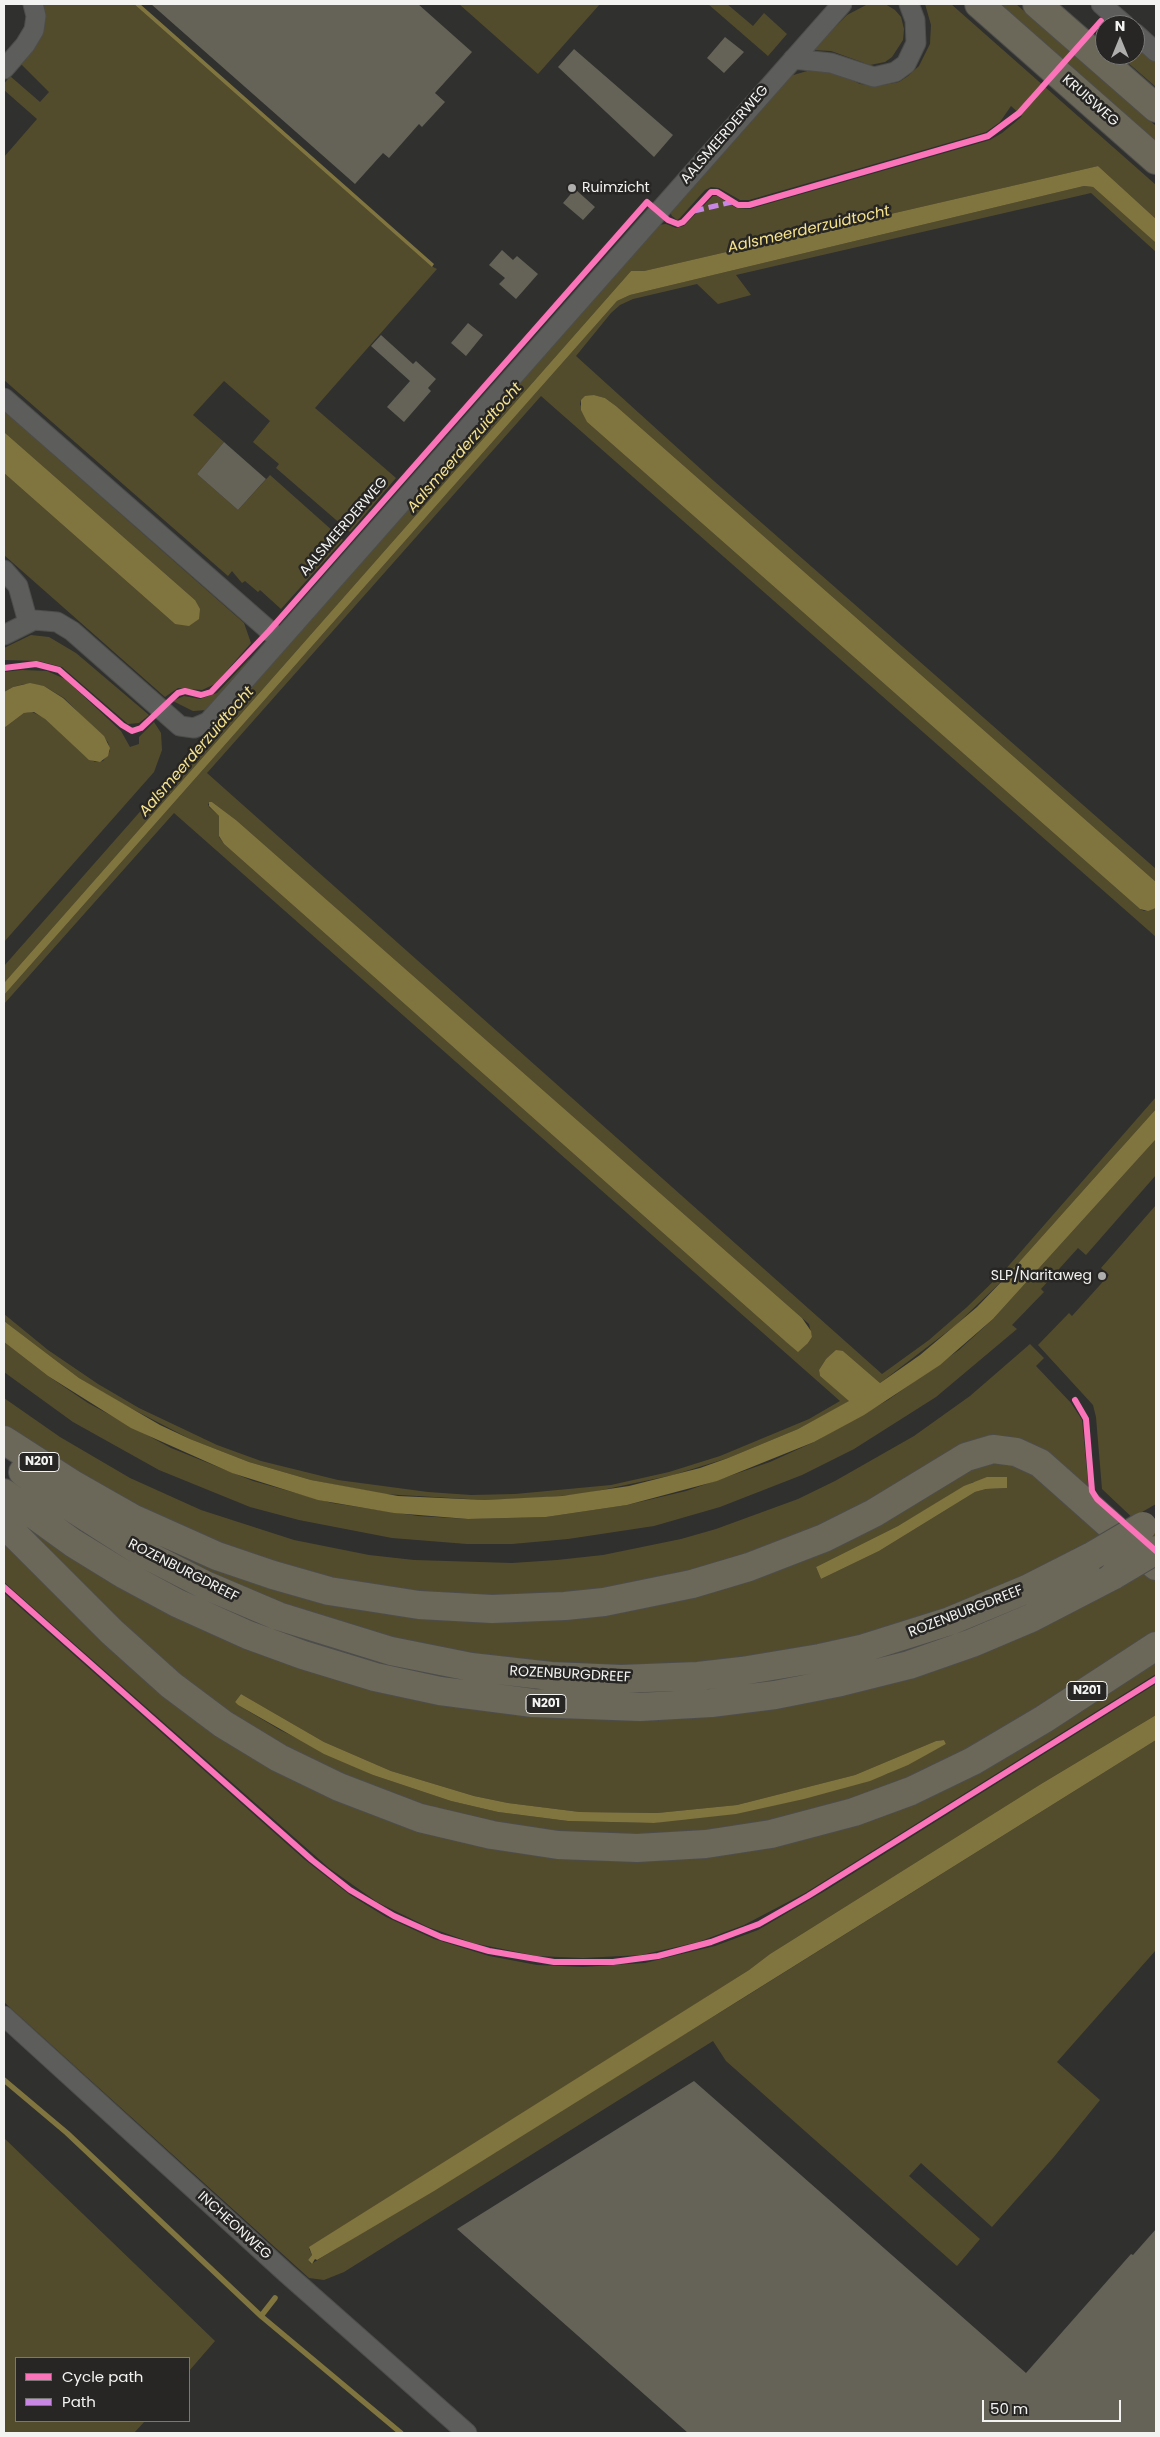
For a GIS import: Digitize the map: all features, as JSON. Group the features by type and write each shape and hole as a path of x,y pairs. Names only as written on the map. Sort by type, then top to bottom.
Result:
{"highway":[{"name":"KRUISWEG","path":"980,4 1156,160"},
{"path":"1037,4 1156,108"},
{"name":"N201","path":"4,1440 74,1485 132,1518 186,1544 273,1576 348,1594 412,1604 464,1608 530,1608 584,1604 692,1584 765,1562 845,1528 894,1502 961,1459 979,1452 1001,1450 1029,1456 1045,1467 1156,1566"},
{"name":"ROZENBURGDREEF","path":"4,1457 63,1502 108,1532 177,1571 248,1604 307,1627 391,1651 471,1667 542,1676 621,1679 698,1676 820,1658 898,1638 950,1621 1027,1589 1092,1556 1150,1521"},
{"name":"ROZENBURGDREEF","path":"4,1493 50,1528 125,1576 177,1603 248,1635 303,1655 375,1677 440,1691 533,1703 606,1707 678,1705 745,1699 833,1684 909,1665 972,1643 1031,1618 1114,1576 1156,1550"},
{"name":"N201","path":"4,1524 106,1626 171,1685 223,1724 271,1754 339,1787 420,1818 492,1835 558,1845 637,1848 706,1844 771,1834 854,1812 911,1791 973,1762 1044,1719 1156,1646"}],"street":[{"path":"4,69 25,45 34,30 36,16 33,4"},
{"name":"AALSMEERDERWEG","path":"4,635 28,622 50,620 66,626 178,724 188,728 204,725 213,718 842,4"},
{"path":"793,59 831,63 874,77 895,72 906,64 916,43 915,20 909,4"},
{"path":"1101,4 1114,15"},
{"path":"1145,42 1156,52"},
{"path":"4,398 280,640"},
{"path":"4,570 18,586 28,622"},
{"name":"INCHEONWEG","path":"4,2016 286,2273 467,2433"}],"shaded area":[{"path":"43,4 134,4 431,266 437,269 315,408 396,478 350,532 276,468 279,464 253,442 270,421 224,381 193,415 224,442 197,474 238,510 270,475 343,540 281,609 260,590 258,592 245,581 242,583 232,571 228,576 4,380 4,157 37,119 4,90 4,84 10,76 40,102 49,92 21,64 34,49 42,35 45,20"},
{"path":"134,4 140,4 434,264 432,267"},
{"path":"459,4 600,4 538,74"},
{"path":"708,4 727,4 753,26 764,13 787,34 768,56"},
{"path":"868,4 885,4 895,10 901,17 904,29 903,40 892,57 885,62 870,65 831,51 813,50 847,15"},
{"path":"925,4 951,4 1156,185 1156,219 1098,166 644,271 631,271 4,983 4,966 657,225 666,224 676,228 684,226 713,196 717,196 736,208 750,209 990,140 1002,133 1022,116 1011,106 1000,122 986,132 749,200 740,200 719,188 711,187 705,190 680,218 677,220 672,216 670,212 790,76 814,69 839,74 860,84 878,86 899,82 908,76 919,66 930,44 931,25"},
{"path":"996,4 1016,4 1156,126 1156,146"},
{"path":"1145,52 1156,62 1156,87 1131,65 1145,65"},
{"path":"1098,166 1156,219 1156,243 1093,187 1084,186 630,295 617,301 4,995 4,983 631,271 644,271"},
{"path":"1084,186 1093,187 1156,243 1156,252 1091,193 736,275 751,295 718,304 697,284 633,299 620,305 611,313 576,356 714,481 1156,869 1156,882 616,406 605,398 594,395 581,400 580,404 587,422 1140,909 1144,911 1156,908 1156,937 541,396 207,773 882,1374 929,1340 1004,1271 1156,1097 1156,1109 1004,1279 956,1325 880,1383 843,1351 826,1359 819,1370 820,1376 850,1401 798,1429 728,1458 673,1475 583,1494 485,1500 383,1494 311,1480 249,1462 190,1439 117,1401 79,1378 4,1321 4,1314 48,1350 98,1384 139,1408 217,1445 261,1461 338,1480 428,1492 471,1495 515,1494 611,1485 669,1472 720,1456 809,1419 840,1401 174,813 4,1004 4,995 617,301 630,295","holes":["212,802 236,820 809,1324 812,1337 808,1343 785,1341 224,844 219,837 219,816 208,804"]},
{"path":"594,395 605,398 616,406 1156,882 1156,908 1148,911 1140,909 587,422 581,410 581,400 585,396"},
{"path":"4,411 244,623 251,643 215,684 202,690 178,688 165,697 4,555 4,473 175,624 195,600 4,432"},
{"path":"4,432 195,600 200,609 199,619 189,626 175,624 4,473"},
{"path":"31,635 49,637 76,653 149,715 139,723 128,724 62,667 39,661 4,660 4,648"},
{"path":"250,658 244,670 207,710 193,711 173,701 184,696 200,699 217,693"},
{"path":"22,670 47,671 65,679 121,731 130,747 139,744 139,737 154,722 161,733 162,750 154,772 4,942 4,728 24,713 32,712 43,717 85,756 95,762 103,761 110,751 108,742 64,698 44,686 24,684 4,692 4,672"},
{"path":"30,683 44,686 63,698 104,736 110,748 108,756 100,762 89,760 45,719 34,712 24,713 4,728 4,692 13,687"},
{"path":"209,802 212,802 236,820 802,1318 811,1331 812,1337 808,1343 798,1352 785,1341 224,844 219,836 219,816 209,806"},
{"path":"1156,1109 1156,1139 993,1319 940,1365 864,1415 814,1442 717,1481 627,1505 546,1517 468,1519 394,1513 318,1500 232,1473 131,1428 48,1376 4,1342 4,1321 79,1378 160,1425 249,1462 311,1480 398,1496 485,1500 562,1496 629,1486 700,1468 728,1458 798,1429 849,1401 820,1376 819,1370 826,1359 836,1350 843,1351 880,1383 920,1355 977,1307 1004,1279"},
{"path":"1156,1139 1156,1175 1086,1255 1078,1248 1041,1289 1044,1292 1012,1325 1017,1329 936,1397 854,1449 802,1475 720,1507 654,1526 568,1539 512,1544 467,1544 392,1538 299,1520 250,1507 159,1470 73,1422 4,1372 4,1342 48,1376 88,1403 171,1448 253,1481 332,1503 418,1516 468,1519 546,1517 627,1505 686,1491 770,1462 814,1442 888,1400 959,1350 993,1319"},
{"path":"1156,1205 1156,1504 1135,1516 1156,1535 1156,1540 1102,1489 1096,1417 1093,1405 1038,1345 1069,1313 1072,1316 1109,1275 1101,1268"},
{"path":"1030,1344 1044,1358 1036,1366 1071,1403 1082,1420 1089,1493 1015,1444 825,1531 621,1593 401,1597 196,1542 4,1427 4,1398 60,1437 130,1478 201,1510 294,1540 369,1555 414,1560 512,1563 557,1560 603,1555 681,1539 716,1529 798,1499 835,1481 914,1436 970,1396"},
{"path":"978,1461 1024,1464 1156,1573 1156,1639 1025,1725 849,1808 630,1843 422,1812 228,1720 24,1538 33,1528 342,1678 734,1710 1119,1588 1126,1584 1082,1545 1072,1550 1063,1559 1024,1579 874,1634 744,1660 576,1667 412,1646 245,1592 122,1528 345,1599 666,1596","holes":["973,1482 1007,1488 986,1489 975,1492 879,1551 821,1579 816,1567 898,1526","241,1694 324,1742 391,1771 474,1796 508,1803 580,1812 657,1813 737,1805 855,1775 936,1741 944,1740 946,1744 887,1774 654,1823 568,1821 498,1812 451,1801 373,1775 280,1730 238,1705 235,1702"]},
{"path":"987,1477 1007,1477 1007,1488 986,1489 975,1492 879,1551 821,1579 816,1567 898,1526 964,1486"},
{"path":"4,1533 199,1714 486,1840 792,1836 1156,1655 1156,1674 805,1893 744,1925 698,1942 641,1955 583,1958 537,1956 473,1943 428,1927 377,1902 329,1868 4,1582"},
{"path":"4,1593 305,1860 350,1895 386,1917 434,1939 489,1956 537,1965 583,1967 645,1963 715,1946 758,1930 825,1891 1156,1684 1156,1715 1041,1784 770,1954 749,1970 309,2249 312,2255 308,2260 311,2264 737,2002 1156,1740 1156,1950 1057,2062 1100,2100 1053,2158 992,2227 921,2163 909,2176 980,2239 957,2266 726,2061 713,2041 344,2272 324,2280 309,2278 4,2002"},
{"path":"241,1694 324,1742 391,1771 474,1796 508,1803 580,1812 657,1813 737,1805 855,1775 936,1741 944,1740 946,1744 908,1765 870,1781 804,1799 736,1814 654,1823 568,1821 498,1812 451,1801 373,1775 324,1754 238,1705 235,1702"},
{"path":"1156,1715 1156,1740 434,2191 317,2260 315,2259 312,2264 308,2260 312,2255 309,2247 749,1970 770,1954 1041,1784"},
{"path":"4,2138 215,2341 190,2370 190,2357 15,2357 15,2422 144,2422 134,2433 4,2433"}],"building":[{"path":"151,4 418,4 472,52 435,93 445,102 422,127 419,124 389,158 383,153 355,184"},
{"path":"725,37 744,52 724,73 707,58"},
{"path":"574,49 673,135 654,157 558,67"},
{"path":"575,189 595,207 583,220 563,203"},
{"path":"502,250 513,260 517,256 538,274 516,299 499,284 505,278 489,265"},
{"path":"468,323 483,335 466,356 451,343"},
{"path":"381,335 413,364 416,361 436,379 428,388 431,391 404,422 387,407 410,381 371,346"},
{"path":"224,442 266,479 238,510 197,474"},
{"path":"694,2081 1026,2373 1131,2254 1133,2255 1156,2229 1156,2433 688,2433 457,2229"}],"waterway":[{"path":"4,2080 67,2133 261,2316 401,2433"},
{"path":"261,2316 275,2298"}],"marked path":[{"path":"694,211 732,202"}],"cycle path":[{"path":"4,668 36,664 59,670 122,725 132,731 141,728 178,693 185,691 201,695 211,692 269,631 647,202 668,220 678,224 683,222 711,192 717,192 738,205 749,205 988,136 1019,113 1095,28"},
{"path":"1075,1400 1086,1419 1092,1491 1097,1499 1156,1551"},
{"path":"4,1587 312,1860 350,1890 394,1916 441,1937 489,1951 554,1962 613,1962 658,1956 711,1942 759,1924 808,1896 1156,1679"}],"place":[{"name":"Ruimzicht","path":"572,188"},
{"name":"SLP/Naritaweg","path":"1102,1276"}],"water label":[{"name":"Aalsmeerderzuidtocht","path":"809,230"},
{"name":"Aalsmeerderzuidtocht","path":"465,448"},
{"name":"Aalsmeerderzuidtocht","path":"197,752"}]}
